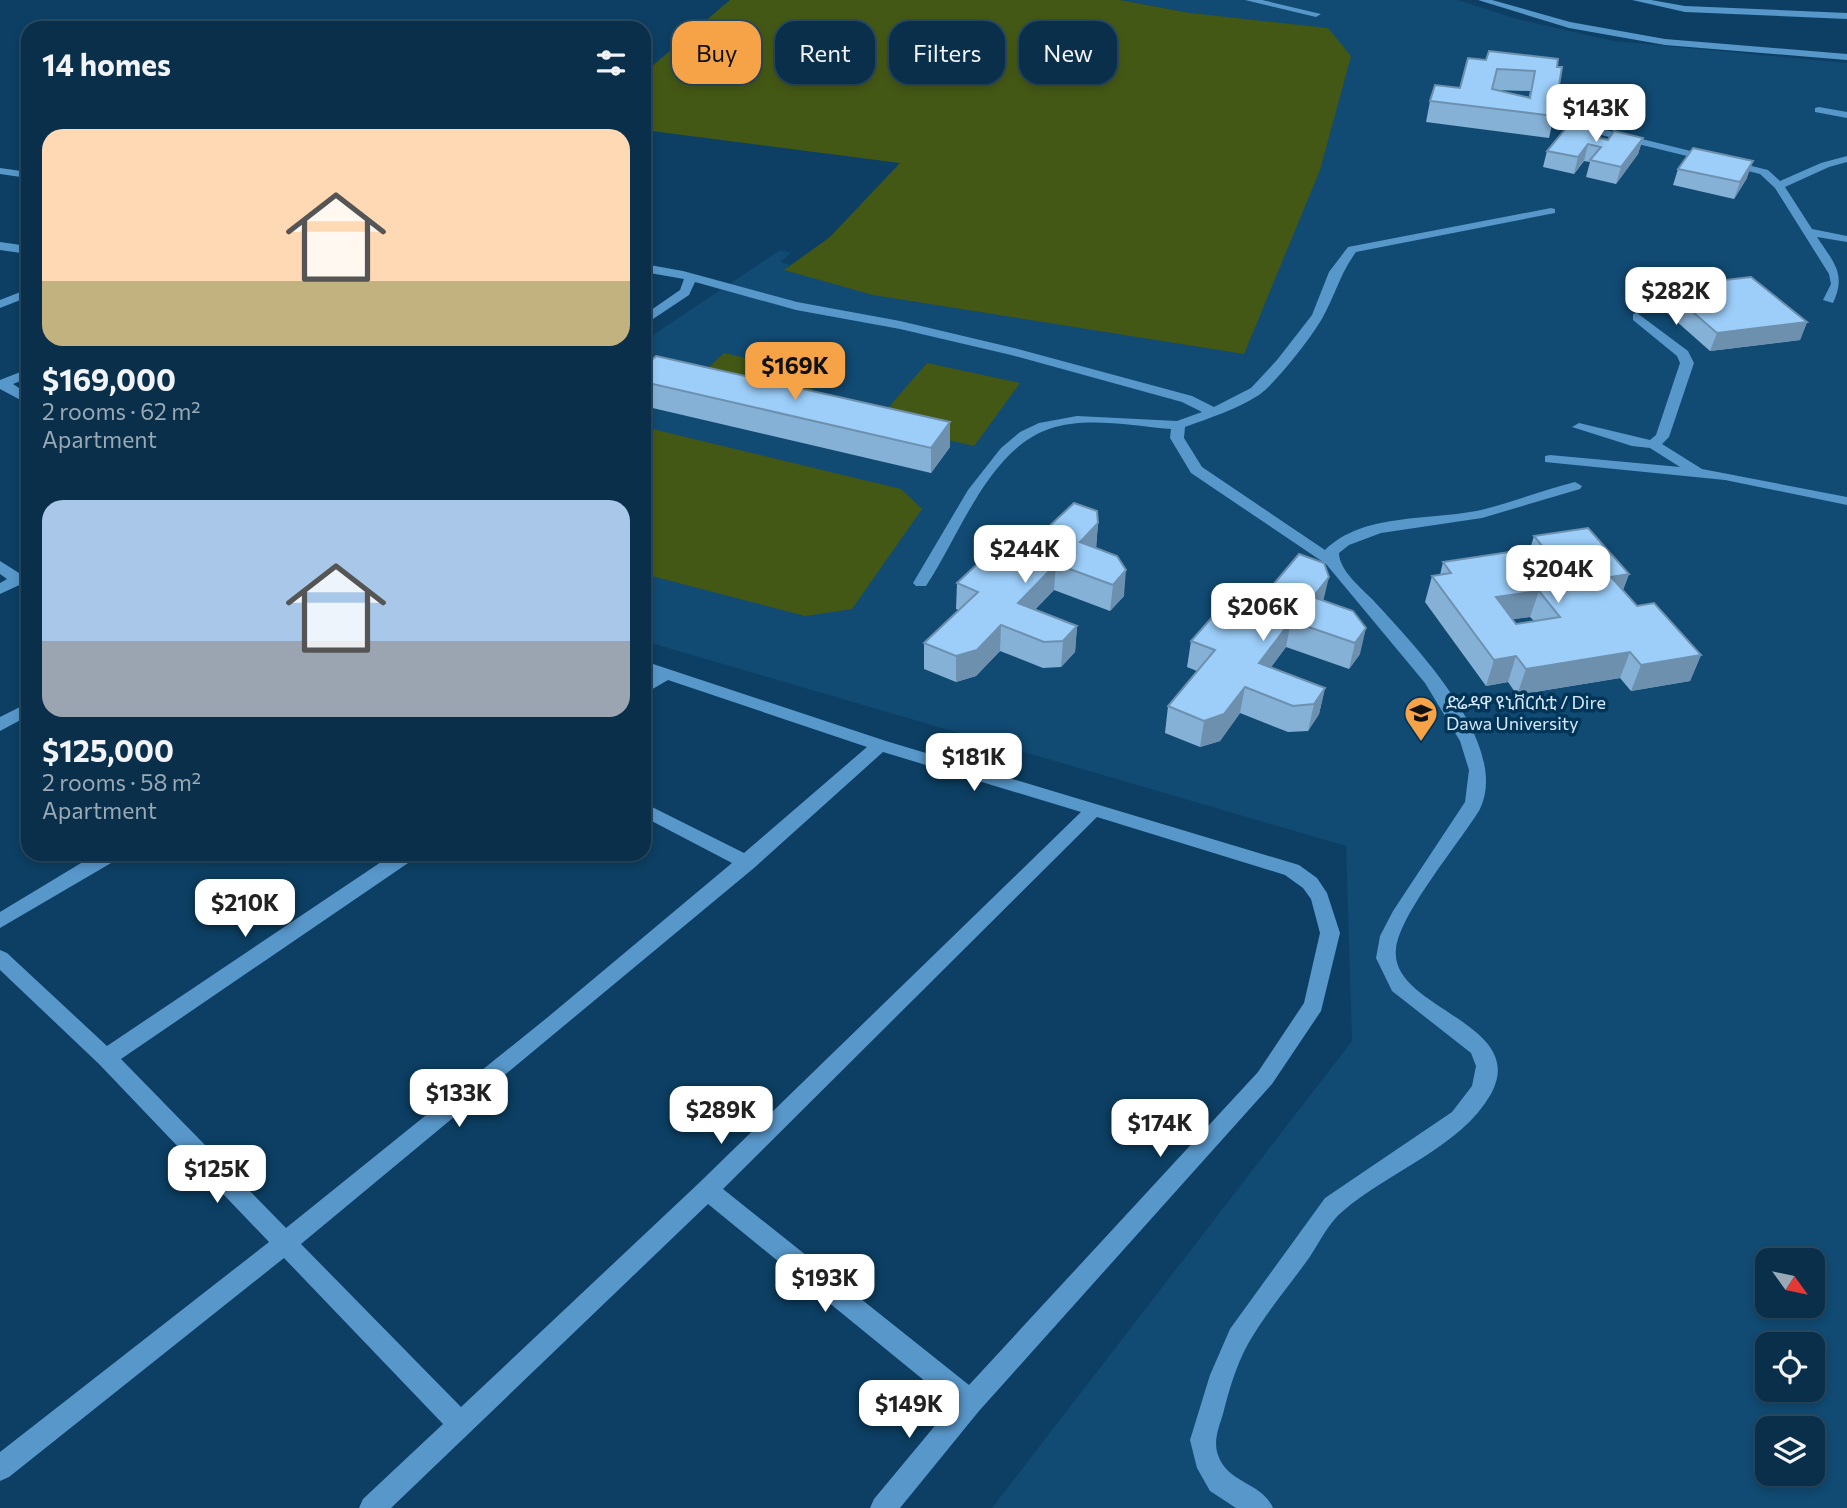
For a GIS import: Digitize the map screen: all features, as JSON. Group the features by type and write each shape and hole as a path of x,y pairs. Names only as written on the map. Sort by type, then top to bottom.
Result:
{"street":[{"path":"1249,0 1316,14 1277,0"},
{"path":"1482,0 1569,25 1665,43 1847,57"},
{"path":"1636,0 1685,9 1847,16"},
{"path":"1678,0 1685,9"},
{"path":"1782,0 1794,13"},
{"path":"1819,110 1847,115"},
{"path":"1585,128 1764,173 1779,186 1835,274 1837,284 1829,300"},
{"path":"1779,186 1825,165 1847,159"},
{"path":"0,171 21,174"},
{"path":"920,583 982,481 1013,442 1042,426 1076,421 1178,425 1214,412 1256,391 1282,363 1318,314 1335,272 1352,249 1550,211"},
{"path":"1806,231 1847,239"},
{"path":"0,246 21,249"},
{"path":"651,270 796,306 900,325 1014,352 1187,399 1214,412"},
{"path":"651,316 685,292 690,278"},
{"path":"0,303 21,296"},
{"path":"1637,317 1686,360 1662,437 1653,444"},
{"path":"1,385 21,376"},
{"path":"1,385 21,396"},
{"path":"1178,425 1177,438 1196,470 1331,561 1446,698 1478,771 1478,792 1466,815 1398,919 1386,949 1386,964 1396,982 1472,1041 1483,1055 1487,1085 1478,1101 1460,1118 1334,1205 1239,1337 1219,1383 1203,1440 1206,1459 1219,1482 1260,1508"},
{"path":"1579,427 1637,443 1653,444 1698,472"},
{"path":"1550,458 1698,472 1847,501"},
{"path":"1331,561 1331,552 1336,547 1369,532 1481,514 1575,485"},
{"path":"0,566 21,576"},
{"path":"0,589 21,578"},
{"path":"651,668 880,745 1292,870 1310,883 1320,898 1330,933 1324,971 1314,1005 1265,1078 970,1402 883,1508"},
{"path":"651,684 666,673"},
{"path":"0,725 21,713"},
{"path":"0,1468 285,1244 747,863 880,745"},
{"path":"372,1508 707,1190 1095,809"},
{"path":"651,813 747,863"},
{"path":"0,921 99,861"},
{"path":"106,1058 397,861"},
{"path":"0,958 106,1058 461,1425"},
{"path":"707,1190 970,1402"}],"shaded area":[{"name":"ድሬዳዋ ዩኒቨርሲቲ / Dire Dawa University","path":"1120,0 1458,0 1517,19 1614,41 1847,63 1847,1508 992,1508 1352,1041 1346,846 651,643 651,336 780,250 791,253 780,262 790,265 785,269 1078,84 1117,84 1117,59 1190,13"}],"green space":[{"path":"730,0 1120,0 1190,13 1328,28 1351,56 1320,170 1244,354 873,295 784,270 830,237 900,163 651,131 651,67 672,49 672,84 761,84 761,21 705,21"},
{"path":"724,353 825,376 800,403 696,379"},
{"path":"927,363 1020,383 974,446 875,423"},
{"path":"651,429 901,489 922,509 852,609 805,616 651,576"}],"building":[{"path":"1489,51 1558,59 1557,67 1562,67 1554,116 1430,101 1435,85 1460,88 1468,58 1486,60","holes":["1497,69 1535,71 1530,98 1492,89"]},
{"path":"1571,122 1603,129 1595,137 1608,140 1614,131 1643,138 1621,167 1590,160 1601,147 1588,144 1578,157 1547,151"},
{"path":"1693,148 1753,161 1740,182 1678,169"},
{"path":"1751,277 1807,322 1717,333 1664,287"},
{"path":"656,356 950,422 931,448 651,384 651,361"},
{"path":"1074,503 1097,511 1098,523 1080,542 1117,556 1126,570 1113,585 1056,564 1018,603 1077,626 1063,641 1044,642 1001,625 977,650 956,656 924,643 978,592 957,583 1002,541 1024,550"},
{"path":"1588,528 1629,574 1611,577 1637,606 1654,603 1701,655 1641,665 1630,652 1526,669 1516,656 1494,660 1432,576 1451,573 1443,562 1543,547 1534,536","holes":["1539,591 1560,617 1516,624 1496,597"]},
{"path":"1299,554 1324,563 1329,577 1313,597 1353,611 1366,628 1355,643 1291,621 1259,663 1325,688 1314,704 1293,706 1245,687 1224,714 1204,721 1168,706 1215,650 1191,641 1231,596 1256,605"}],"place":[{"name":"ድሬዳዋ ዩኒቨርሲቲ / Dire Dawa University","path":"1421,743"}]}
